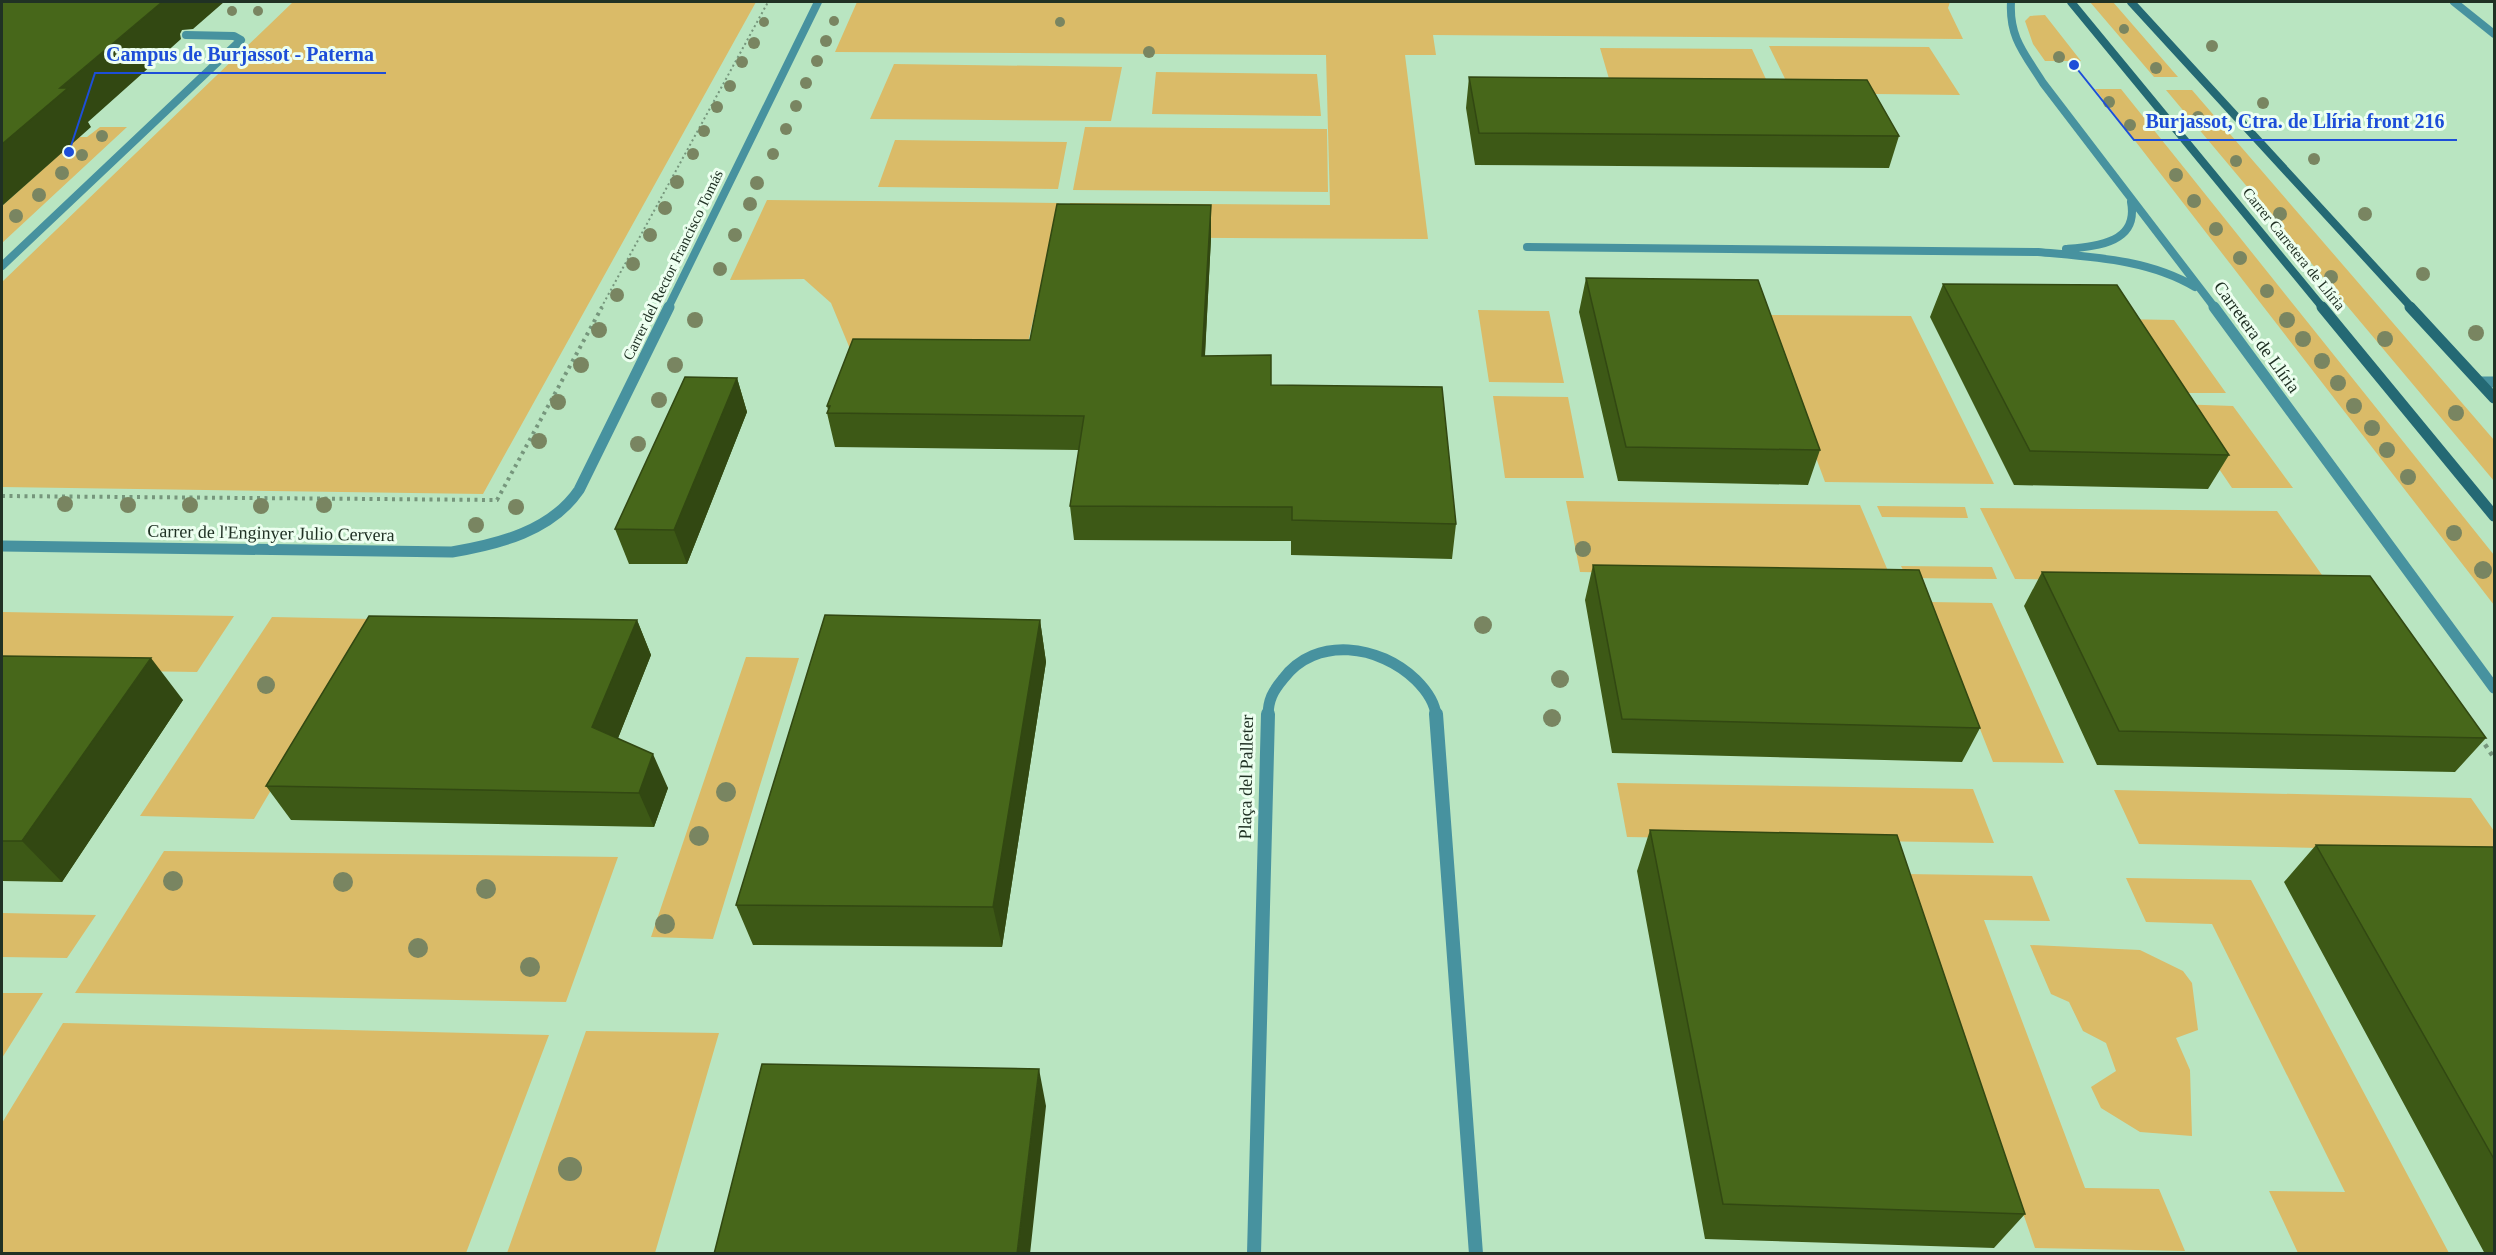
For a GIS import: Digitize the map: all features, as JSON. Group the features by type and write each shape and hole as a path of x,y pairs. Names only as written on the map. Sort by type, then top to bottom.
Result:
{"main road":[{"name":"Carrer Carretera de Llíria","path":"2071,2 2494,516"},
{"path":"2130,2 2494,398"}],"street":[{"name":"Carrer del Rector Francisco Tomás","path":"536,527 557,513 575,496 818,2"},
{"name":"Carretera de Llíria","path":"2011,2 2009,27 2021,51 2205,295 2494,687"},
{"path":"2454,2 2494,34"},
{"path":"2,266 241,40 234,36 186,34"},
{"path":"2038,252 2088,246 2118,238 2128,231 2133,221 2134,210 2127,192"},
{"path":"1527,247 2038,252 2086,256 2148,267 2190,283 2205,295"},
{"path":"2480,382 2494,382"},
{"name":"Carrer de l'Enginyer Julio Cervera","path":"2,546 452,552 482,548 536,527"},
{"name":"Plaça del Palleter","path":"1254,1254 1268,701 1284,677 1303,660 1325,651 1350,649 1376,653 1401,666 1420,684 1435,707 1476,1254"}],"path":[{"path":"2,496 497,500 768,2"}],"shaded area":[{"path":"293,2 756,2 483,494 2,487 2,282"},
{"path":"857,2 1950,2 1948,8 1963,39 1433,35 1436,55 1405,55 1428,239 1061,237 1070,203 1330,205 1326,55 835,52"},
{"path":"2090,2 2113,2 2178,77 2154,77"},
{"path":"2045,15 2081,61 2045,61 2033,44 2025,21 2030,16"},
{"path":"1769,46 1929,47 1960,95 1792,93"},
{"path":"1600,48 1752,49 1771,90 1612,89"},
{"path":"894,64 1122,67 1111,121 870,119"},
{"path":"1156,72 1317,74 1321,116 1152,114"},
{"path":"2095,89 2121,89 2494,555 2494,605"},
{"path":"2166,90 2192,90 2494,440 2494,481"},
{"path":"100,127 127,127 2,243 2,206 79,137 87,137"},
{"path":"1085,127 1327,129 1328,192 1073,190"},
{"path":"895,140 1067,142 1058,189 878,187"},
{"path":"767,200 1059,203 1021,374 860,373 831,303 804,279 730,280"},
{"path":"1478,310 1549,311 1564,383 1489,382"},
{"path":"1763,315 1911,316 1994,484 1825,482"},
{"path":"2119,319 2174,320 2226,393 2169,393"},
{"path":"1493,396 1568,397 1584,478 1505,478"},
{"path":"2175,404 2233,406 2293,488 2232,488"},
{"path":"1566,501 1860,505 1891,578 1580,572"},
{"path":"1877,506 1965,507 1968,518 1882,517"},
{"path":"1980,508 2277,511 2329,585 2015,579"},
{"path":"1901,566 1992,567 1997,579 1907,578"},
{"path":"1930,602 1992,603 2064,763 1993,762"},
{"path":"2,612 234,616 197,672 2,669"},
{"path":"272,617 372,619 254,819 140,816"},
{"path":"746,657 799,658 713,939 651,937"},
{"path":"1617,783 1973,789 1994,843 1627,837"},
{"path":"2114,790 2471,798 2494,831 2494,852 2139,844"},
{"path":"164,851 618,857 566,1002 75,993"},
{"path":"1906,874 2032,876 2050,921 1984,920 2085,1188 2159,1189 2185,1251 2035,1248"},
{"path":"2126,878 2251,880 2449,1253 2298,1253 2269,1191 2345,1192 2212,924 2146,922"},
{"path":"2,913 96,915 67,958 2,957"},
{"path":"2030,945 2140,950 2183,971 2192,983 2198,1030 2176,1038 2190,1070 2192,1136 2140,1132 2101,1108 2091,1087 2116,1071 2106,1043 2083,1031 2069,1002 2051,994"},
{"path":"2,993 43,993 2,1058"},
{"path":"63,1023 549,1035 466,1253 2,1253 2,1123"},
{"path":"586,1031 719,1033 655,1253 507,1253"}],"building":[{"path":"2,2 162,2 60,88 68,88 2,144"},
{"path":"1469,77 1867,80 1899,136 1479,133"},
{"path":"1057,204 1211,205 1202,356 1271,355 1271,385 1442,387 1456,524 1292,520 1292,507 1070,506 1084,416 827,413 830,406 827,406 853,339 1030,340"},
{"path":"1586,278 1758,280 1820,450 1626,447"},
{"path":"1943,284 2117,285 2229,455 2030,451"},
{"path":"685,377 737,378 674,530 615,529"},
{"path":"1593,565 1919,570 1980,728 1622,719"},
{"path":"2042,572 2370,576 2486,738 2119,731"},
{"path":"825,615 1040,620 993,907 736,905"},
{"path":"369,616 637,620 592,727 653,754 639,793 266,786"},
{"path":"2,656 151,658 22,841 2,841"},
{"path":"1650,830 1897,835 2025,1214 1723,1204"},
{"path":"2316,845 2494,847 2494,1159"},
{"path":"762,1064 1039,1069 1017,1254 714,1254"}],"place":[{"name":"Burjassot, Ctra. de Llíria front 216","path":"2074,65"},
{"name":"Campus de Burjassot - Paterna","path":"69,152"}]}
